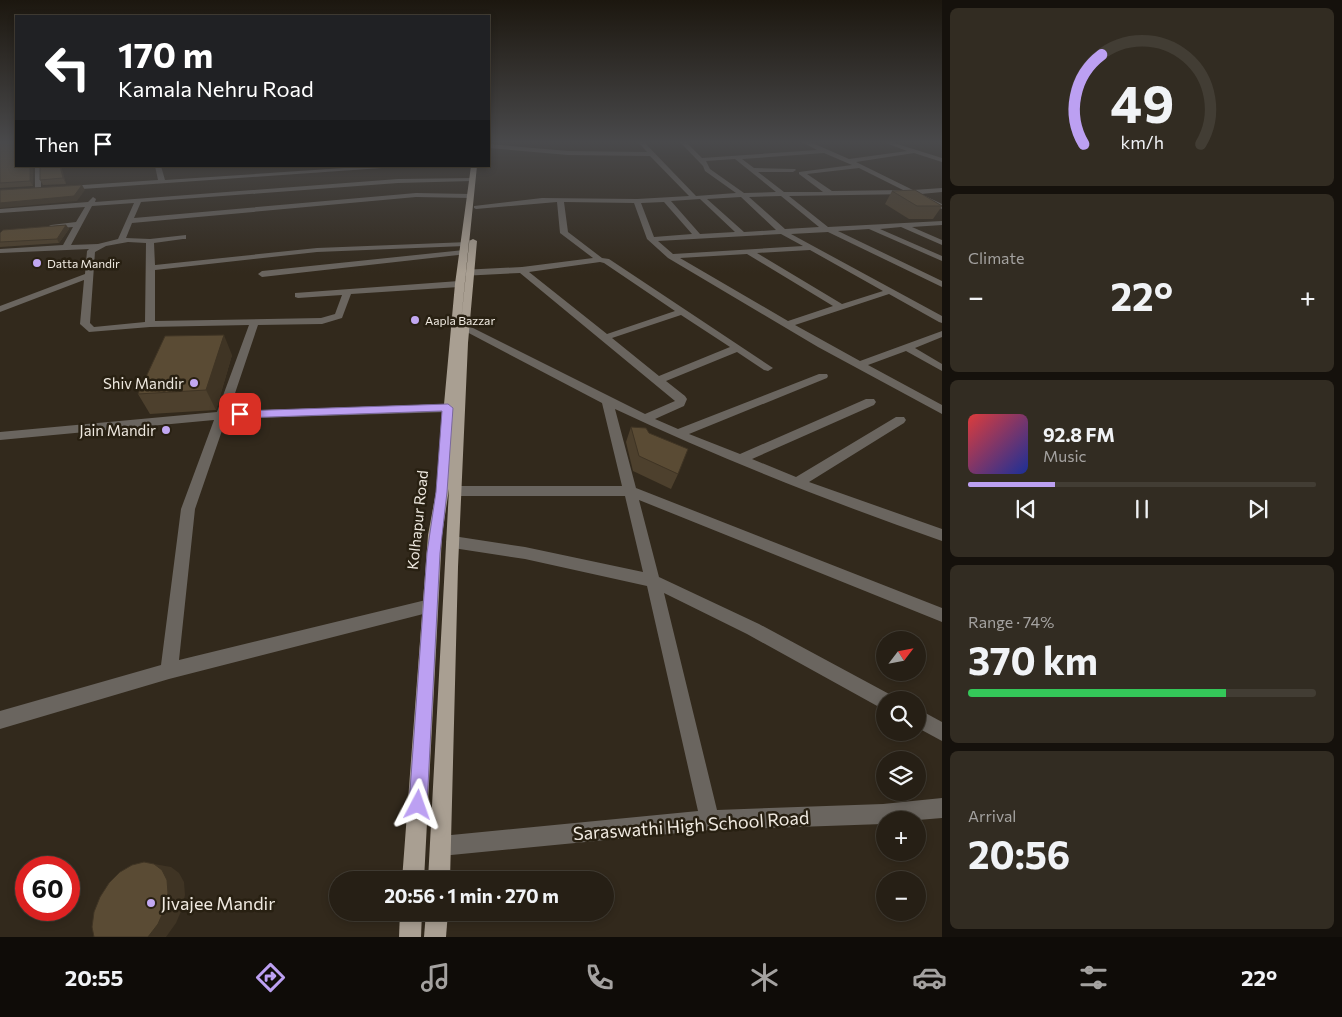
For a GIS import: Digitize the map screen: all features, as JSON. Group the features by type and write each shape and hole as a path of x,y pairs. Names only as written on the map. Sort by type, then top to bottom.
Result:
{"main road":[{"name":"Kolhapur Road","path":"414,871 430,606 448,408 473,201 473,185"},
{"name":"Kolhapur Road","path":"440,871 453,542 463,343 466,328 464,248 476,185"},
{"path":"410,937 411,921"},
{"path":"435,937 436,921"}],"street":[{"path":"38,185 38,190"},
{"path":"58,188 120,185"},
{"path":"218,212 257,185"},
{"path":"0,211 347,185"},
{"path":"684,185 742,234"},
{"path":"728,185 743,195 783,232 888,292 942,320"},
{"path":"771,185 828,230 942,284"},
{"path":"818,185 831,194"},
{"path":"900,185 942,207"},
{"path":"66,248 101,186"},
{"path":"29,190 48,189"},
{"path":"129,222 218,212 416,196 473,201 637,200 743,195 942,190"},
{"path":"665,198 698,237"},
{"path":"120,242 139,200"},
{"path":"560,200 564,233 600,260"},
{"path":"637,200 651,239 671,256 859,365 942,410"},
{"path":"651,239 942,223"},
{"path":"39,228 78,224"},
{"path":"901,225 942,242"},
{"path":"870,227 942,260"},
{"path":"0,251 98,246 138,239 150,241 183,237"},
{"path":"150,241 150,324"},
{"path":"98,246 91,251 85,324 92,330 150,324 322,321 339,316 347,292"},
{"path":"151,268 318,250 464,248"},
{"path":"262,274 464,248"},
{"path":"671,256 809,248"},
{"path":"748,252 839,306"},
{"path":"298,295 347,292 600,260 606,261 768,368"},
{"path":"522,270 680,399 680,403 644,419"},
{"path":"0,315 3,305 89,275"},
{"path":"788,324 839,306 888,292"},
{"path":"604,338 681,312"},
{"path":"169,671 188,509 255,321"},
{"path":"466,328 606,401 678,434 797,483 942,535"},
{"path":"859,365 942,334"},
{"path":"907,347 942,368"},
{"path":"659,380 737,348"},
{"path":"678,434 823,376"},
{"path":"606,401 654,581 710,820"},
{"path":"741,459 870,402"},
{"path":"0,436 222,415 448,408"},
{"path":"797,483 900,420"},
{"path":"456,491 630,491 942,615"},
{"path":"453,542 525,552 654,581 753,629 876,696"},
{"path":"0,720 169,671 430,606"},
{"path":"926,723 942,732"},
{"name":"Saraswathi High School Road","path":"441,846 710,820 882,814 942,808"}],"building":[{"path":"82,185 74,196 0,203 0,190"},
{"path":"915,190 942,206 917,206 892,191"},
{"path":"66,225 57,239 0,242 0,233 3,230"},
{"path":"224,335 206,390 138,394 165,336"},
{"path":"631,427 646,428 649,433 688,449 678,474 639,456"},
{"name":"Jivajee Mandir","path":"144,862 154,864 162,870 167,880 168,893 165,908 158,924 148,937 94,937 92,927 94,912 100,897 109,883 120,872 132,865"}],"place":[{"name":"Datta Mandir","path":"37,263"},
{"name":"Aapla Bazzar","path":"415,320"},
{"name":"Shiv Mandir","path":"194,383"},
{"name":"Jain Mandir","path":"166,430"},
{"name":"Jivajee Mandir","path":"151,903"}],"route":[{"path":"240,414 448,408 442,492 435,535 418,805"}]}
